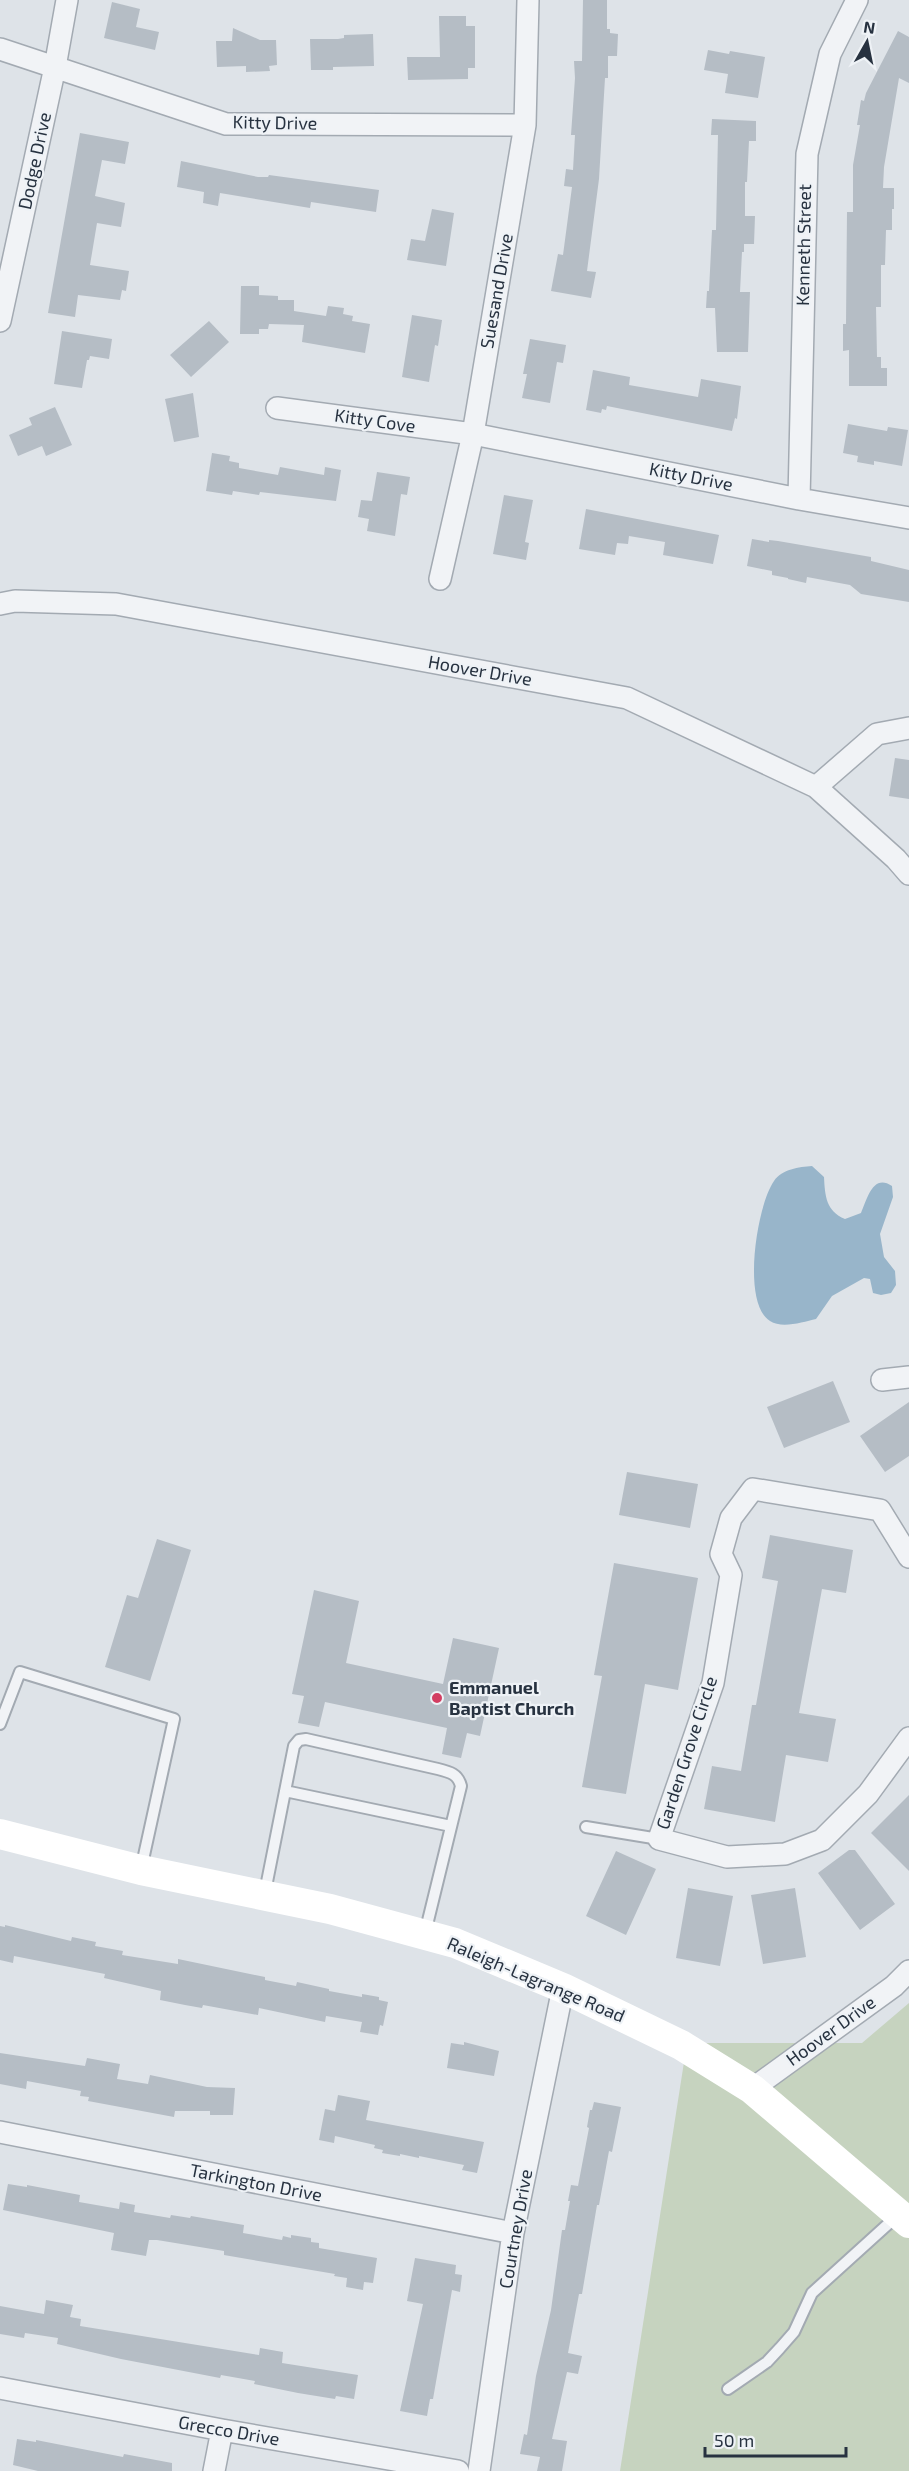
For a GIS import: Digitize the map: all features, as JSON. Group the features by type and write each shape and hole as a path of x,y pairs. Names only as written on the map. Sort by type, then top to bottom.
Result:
{"main road":[{"name":"Raleigh-Lagrange Road","path":"0,1834 141,1870 330,1909 454,1943 563,1988 681,2045 752,2089 904,2219"}],"street":[{"name":"Dodge Drive","path":"0,321 55,67 67,0"},
{"name":"Suesand Drive","path":"440,579 473,434 525,125 528,0"},
{"name":"Kenneth Street","path":"799,499 807,154 830,54 857,0"},
{"name":"Kitty Drive","path":"0,50 226,124 525,125"},
{"name":"Kitty Cove","path":"277,408 473,434"},
{"name":"Kitty Drive","path":"473,434 799,499 909,518"},
{"name":"Hoover Drive","path":"0,604 15,601 116,604 627,698 816,787 896,859 909,874"},
{"path":"816,787 877,734 909,728"},
{"path":"882,1380 909,1377"},
{"name":"Garden Grove Circle","path":"909,1557 880,1510 753,1489 731,1518 721,1554 730,1575 712,1683 659,1839 727,1857 785,1854 822,1840 868,1794 909,1738"},
{"name":"Hoover Drive","path":"752,2089 894,1986 909,1971"},
{"name":"Courtney Drive","path":"479,2471 513,2233 563,1988"},
{"name":"Tarkington Drive","path":"0,2132 513,2233"},
{"name":"Grecco Drive","path":"0,2388 458,2471"},
{"path":"214,2471 222,2430"}],"lane":[{"path":"0,1724 20,1671 174,1719 141,1870"},
{"path":"264,1896 294,1746 298,1740 306,1739 452,1773 459,1778 461,1786 424,1935"},
{"path":"285,1791 451,1826"},
{"path":"586,1827 659,1839"},
{"path":"728,2389 767,2362 780,2349 794,2332 812,2293 904,2219"}],"green space":[{"path":"909,2003 909,2471 620,2471 687,2043 862,2043"}],"water":[{"path":"812,1166 824,1177 826,1197 830,1207 845,1219 861,1213 875,1185 885,1183 892,1186 893,1197 880,1234 884,1257 895,1271 896,1285 891,1293 881,1295 873,1293 870,1279 864,1278 832,1296 816,1319 793,1324 775,1323 761,1311 756,1295 755,1253 762,1210 777,1177 791,1169"}],"building":[{"path":"583,0 607,0 607,29 610,29 610,33 618,34 617,56 608,56 608,78 605,78 599,179 587,271 596,272 591,298 551,291 558,254 563,255 572,187 564,186 566,169 573,170 575,135 571,135 574,61 582,61"},
{"path":"112,2 140,9 136,27 159,32 155,50 104,38"},
{"path":"439,16 466,16 466,26 475,26 475,68 468,68 468,79 408,80 407,57 440,57"},
{"path":"233,28 260,40 276,40 277,65 269,66 270,71 246,72 246,66 217,67 216,41 232,41"},
{"path":"898,31 909,37 909,83 899,78 884,167 883,188 894,188 894,209 892,209 892,230 886,230 885,265 881,265 881,307 876,307 877,357 881,357 881,368 887,368 887,386 849,386 849,350 843,351 843,324 846,324 847,212 853,212 853,165 860,125 857,125 861,100 864,101"},
{"path":"373,34 374,66 311,70 310,39 338,39 344,38 344,35"},
{"path":"708,50 765,57 758,98 725,93 728,74 704,70"},
{"path":"712,119 756,121 756,141 749,141 747,182 745,182 745,216 755,216 754,244 744,244 740,292 750,292 748,352 717,352 715,308 706,308 712,230 716,230 718,135 711,135"},
{"path":"80,133 129,142 125,164 102,160 95,196 125,203 121,227 97,223 90,265 129,271 126,291 122,290 120,300 78,295 75,317 48,313"},
{"path":"181,161 258,177 269,175 379,190 376,212 311,202 310,208 220,193 218,206 203,203 204,192 177,187"},
{"path":"432,209 454,213 446,266 407,260 411,239 425,241"},
{"path":"241,286 259,286 259,295 278,296 278,300 294,300 294,311 326,316 328,306 344,308 343,314 353,316 352,321 370,324 365,353 302,342 304,325 269,324 268,329 259,329 259,334 240,334"},
{"path":"412,315 442,320 429,382 402,377"},
{"path":"209,321 229,342 191,377 170,355"},
{"path":"62,331 112,339 109,359 90,356 87,360 82,388 54,384"},
{"path":"530,339 566,345 563,363 557,362 550,403 522,398 527,374 523,374"},
{"path":"593,370 630,377 629,385 698,397 701,379 741,386 737,419 735,418 732,431 607,406 606,410 602,409 601,413 586,410"},
{"path":"193,393 199,437 174,442 165,399"},
{"path":"55,407 72,445 46,456 42,446 18,456 9,435 32,425 29,418"},
{"path":"848,424 887,431 888,427 908,430 902,466 874,461 874,465 857,462 858,456 843,453"},
{"path":"212,453 230,456 229,461 239,463 239,468 278,475 280,467 324,475 325,467 341,470 336,501 260,492 259,495 233,491 232,495 206,491"},
{"path":"377,472 410,477 407,495 401,494 395,536 367,531 369,519 358,517 361,500 372,501"},
{"path":"504,495 533,500 525,542 529,543 526,560 493,554"},
{"path":"586,509 719,535 713,564 663,555 665,542 629,536 628,544 617,543 615,555 579,549"},
{"path":"752,539 778,541 871,557 871,561 909,570 909,602 861,594 850,585 807,577 806,583 788,579 772,575 772,571 747,566"},
{"path":"895,758 909,760 909,799 889,796"},
{"path":"833,1381 850,1422 784,1448 767,1407"},
{"path":"909,1402 909,1456 885,1472 860,1436"},
{"path":"627,1472 698,1484 690,1528 619,1515"},
{"path":"770,1535 853,1550 846,1593 822,1589 799,1713 836,1719 828,1762 786,1755 775,1822 704,1809 712,1766 741,1771 752,1705 756,1705 778,1581 762,1578"},
{"path":"157,1539 191,1550 150,1681 105,1667 127,1595 138,1598"},
{"path":"614,1563 698,1578 678,1690 645,1684 626,1794 582,1787 602,1676 594,1675"},
{"path":"314,1590 359,1601 346,1663 443,1684 453,1638 499,1648 480,1736 467,1733 461,1758 442,1754 447,1728 325,1702 319,1727 298,1723 304,1696 292,1694"},
{"path":"909,1795 909,1871 871,1833"},
{"path":"849,1850 855,1850 895,1904 860,1930 818,1873"},
{"path":"616,1851 656,1869 626,1935 586,1916"},
{"path":"688,1888 733,1896 720,1966 676,1958"},
{"path":"795,1888 806,1957 763,1964 751,1895"},
{"path":"5,1925 71,1941 72,1937 96,1942 95,1946 123,1951 122,1955 178,1964 178,1959 265,1977 265,1980 296,1986 297,1982 329,1989 329,1991 362,1997 362,1994 379,1997 379,2000 388,2002 383,2026 380,2025 378,2035 360,2032 362,2022 326,2016 325,2022 259,2008 258,2015 203,2005 202,2008 160,2000 161,1991 104,1978 105,1974 14,1956 13,1963 0,1960 0,1926 5,1927"},
{"path":"464,2042 499,2051 494,2076 447,2068 451,2043 464,2045"},
{"path":"0,2053 85,2066 87,2058 120,2064 117,2079 148,2084 150,2075 207,2087 235,2088 233,2115 210,2115 210,2111 175,2111 174,2117 88,2101 89,2097 80,2096 81,2091 27,2081 26,2089 0,2084"},
{"path":"338,2095 370,2101 366,2120 484,2142 477,2173 462,2170 464,2165 419,2156 419,2158 382,2153 383,2150 374,2148 375,2145 335,2136 334,2143 319,2140 325,2109 335,2111"},
{"path":"594,2102 621,2107 612,2152 609,2151 599,2205 597,2205 582,2294 579,2294 568,2353 582,2356 578,2374 567,2372 552,2439 567,2441 562,2471 537,2471 540,2457 520,2454 524,2434 527,2435 536,2376 551,2310 571,2185 578,2186 589,2128 587,2127 590,2110"},
{"path":"8,2184 27,2187 27,2185 80,2195 79,2202 119,2209 120,2202 135,2205 134,2212 170,2218 171,2215 190,2218 191,2216 244,2225 243,2233 282,2240 283,2236 291,2238 291,2235 311,2238 311,2242 319,2243 319,2248 377,2258 373,2283 364,2282 363,2290 346,2287 347,2278 334,2276 335,2274 224,2255 224,2251 157,2240 149,2240 146,2256 111,2250 114,2233 3,2210"},
{"path":"415,2258 456,2265 455,2274 462,2275 460,2292 452,2290 433,2399 430,2399 427,2416 400,2411 423,2304 407,2301"},
{"path":"46,2300 73,2305 70,2317 81,2319 80,2326 259,2355 260,2348 283,2352 282,2363 358,2375 354,2399 336,2396 335,2399 298,2393 254,2384 255,2381 221,2375 220,2378 121,2359 57,2344 58,2338 25,2333 24,2338 0,2334 0,2306 44,2314"},
{"path":"17,2439 36,2442 36,2440 123,2457 124,2454 172,2463 172,2471 38,2471 13,2465"}],"place":[{"name":"Emmanuel Baptist Church","path":"437,1698"}]}
